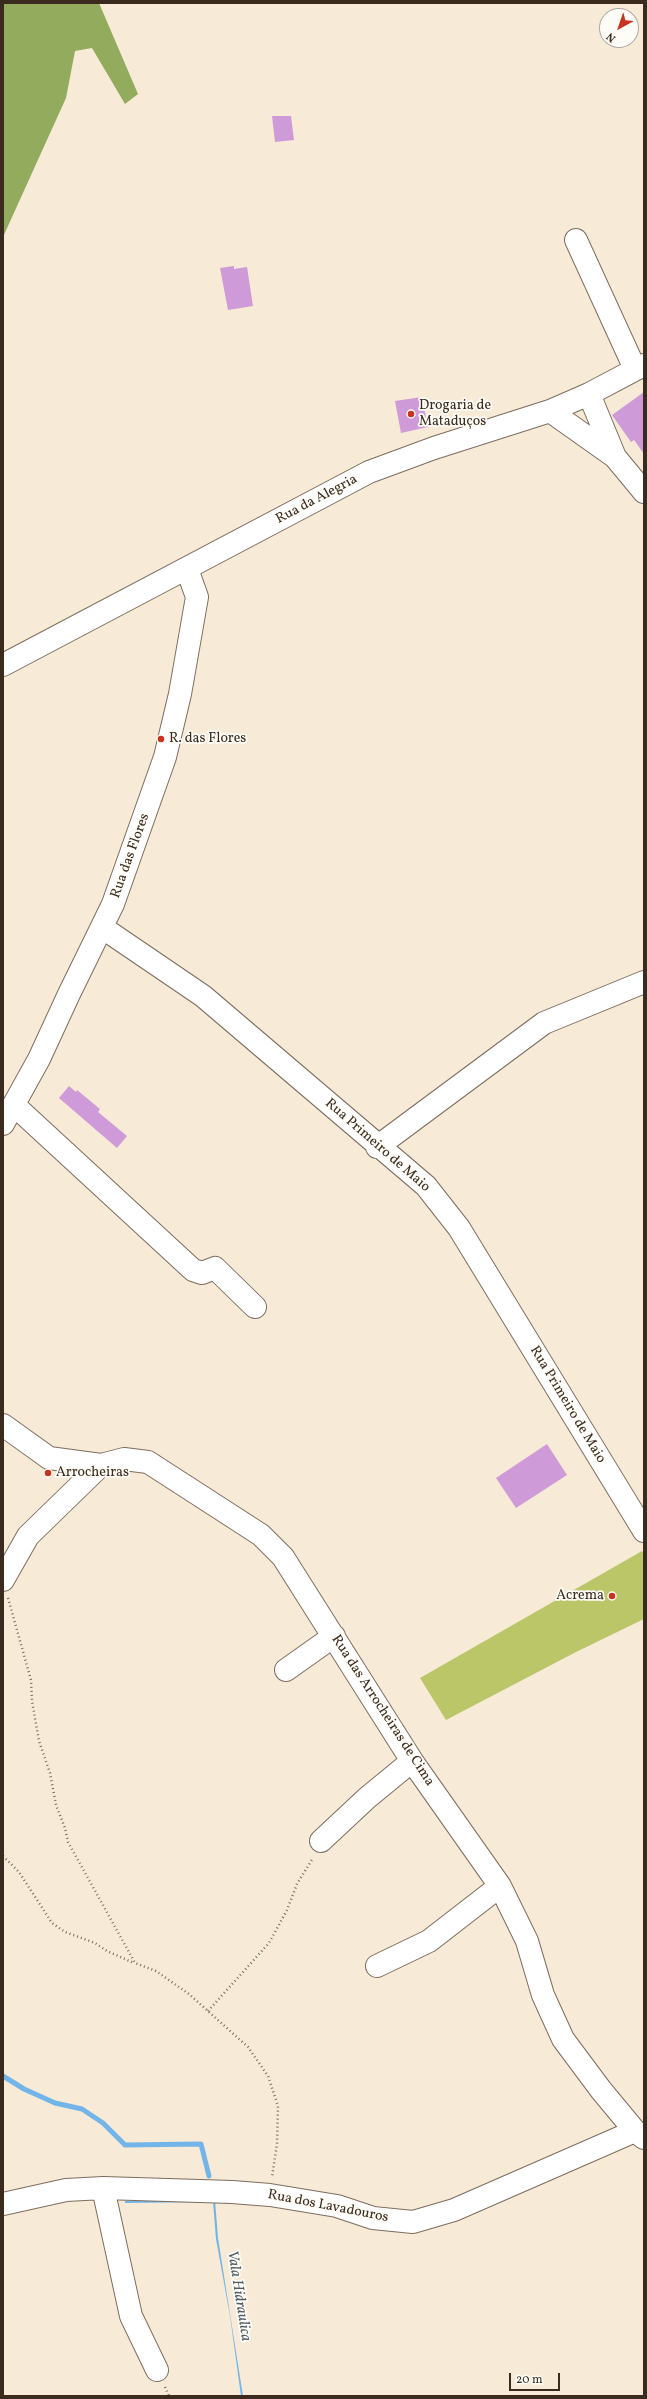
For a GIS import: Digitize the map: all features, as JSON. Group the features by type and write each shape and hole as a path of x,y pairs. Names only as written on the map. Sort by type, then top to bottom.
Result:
{"street":[{"path":"576,240 639,367"},
{"name":"Rua da Alegria","path":"3,665 369,472 434,448 550,411 589,394 639,367"},
{"path":"589,394 615,456 644,492"},
{"path":"550,411 615,456"},
{"name":"Rua das Flores","path":"3,1124 39,1059 69,994 103,928 132,856 174,724 197,597 187,569"},
{"name":"Rua Primeiro de Maio","path":"103,928 203,996 426,1186 459,1228 644,1531"},
{"path":"378,1146 544,1022 644,982"},
{"path":"14,1105 193,1270 202,1272 215,1268 255,1307"},
{"name":"Rua das Arrocheiras de Cima","path":"3,1425 49,1458 101,1465 124,1459 148,1462 261,1535 283,1557 412,1761 500,1886 527,1941 543,1995 563,2038 601,2090 640,2134"},
{"path":"3,1580 28,1536 101,1465"},
{"path":"286,1670 334,1636"},
{"path":"321,1841 367,1798 412,1761"},
{"path":"377,1966 429,1941 500,1886"},
{"name":"Rua dos Lavadouros","path":"3,2204 66,2190 103,2188 270,2195 336,2206 373,2218 414,2222 454,2210 640,2134"},
{"path":"103,2188 127,2299 140,2337 157,2370"}],"path":[{"path":"3,1580 28,1666 39,1740 50,1773 56,1805 65,1828 68,1842 135,1963"},
{"path":"208,2011 268,1944 287,1910 297,1884 321,1841"},
{"path":"3,1856 19,1872 52,1924 65,1932 95,1943 107,1951 156,1971 208,2011 248,2047 268,2076 278,2106 277,2144 270,2195"}],"green space":[{"path":"3,3 99,3 138,94 125,104 92,48 75,51 66,98 3,237"},
{"path":"642,1551 644,1554 644,1619 576,1652 446,1720 420,1678"}],"water":[{"path":"215,2200 218,2238 243,2396 241,2396 230,2316 216,2239 213,2202 125,2203 125,2201"}],"building":[{"path":"272,116 291,116 294,140 275,142"},
{"path":"234,266 234,269 247,267 253,306 228,310 220,268"},
{"path":"644,392 644,454 634,440 631,442 612,415"},
{"name":"Drogaria de Mataduços","path":"422,397 428,427 401,433 395,401"},
{"path":"69,1086 76,1092 77,1090 100,1109 98,1112 127,1136 117,1148 59,1098"},
{"path":"547,1444 567,1475 516,1508 496,1478"}],"waterway":[{"name":"Vala Hidraulica","path":"3,2076 24,2089 55,2103 82,2109 103,2123 125,2145 201,2144 209,2176"}],"place":[{"name":"Drogaria de Mataduços","path":"411,414"},
{"name":"R. das Flores","path":"161,739"},
{"name":"Arrocheiras","path":"48,1473"},
{"name":"Acrema","path":"612,1596"}]}
